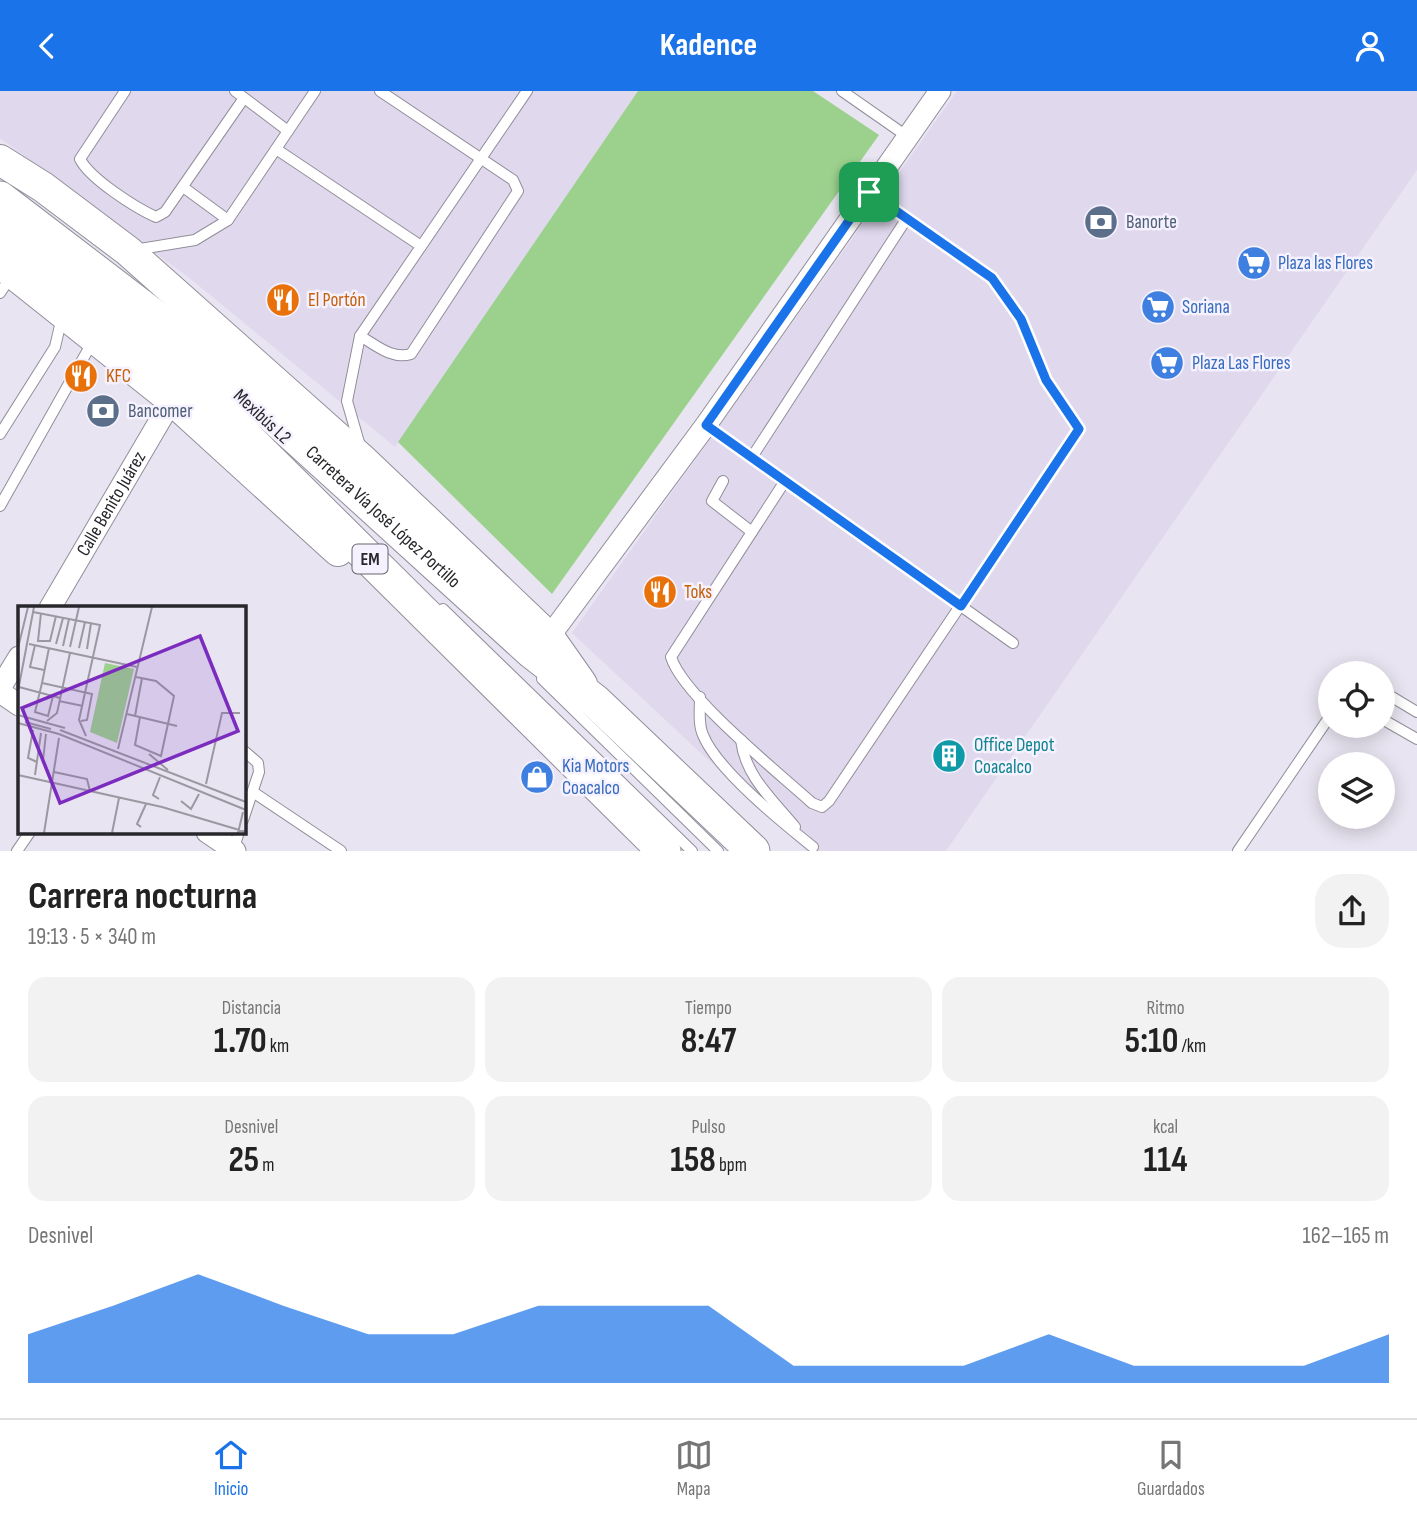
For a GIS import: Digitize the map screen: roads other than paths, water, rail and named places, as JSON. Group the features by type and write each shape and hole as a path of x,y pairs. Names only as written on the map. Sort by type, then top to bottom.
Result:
{"main road":[{"path":"0,160 43,187 128,251 365,462 549,637 595,701"},
{"path":"0,186 17,183 43,187"},
{"name":"Carretera Vía José López Portillo","path":"0,198 190,371 595,701 753,851"},
{"name":"Carretera Vía José López Portillo","path":"0,233 190,371 664,851"},
{"path":"4,277 63,313 95,339 190,371"}],"street":[{"path":"549,637 706,425 940,91"},
{"name":"Calle Benito Juárez","path":"51,606 190,371"},
{"path":"18,659 0,690 18,704"},
{"path":"211,834 236,844"}],"lane":[{"path":"125,91 80,159 85,167 156,217 165,212 183,187 240,95 288,131"},
{"path":"128,251 195,240 228,220 316,91"},
{"path":"360,336 392,355 402,357 411,354 518,191 513,180 380,91"},
{"path":"365,462 347,401 360,336 527,91"},
{"path":"842,91 908,137"},
{"path":"276,149 421,246"},
{"path":"183,187 228,220"},
{"path":"785,481 671,657 700,697 741,740 812,803 822,807 829,801 1079,429 1046,380 1021,319 992,278 869,192"},
{"name":"Mexibús L2","path":"0,207 32,227 190,371 511,650"},
{"path":"752,457 908,218"},
{"name":"Mexibús L2","path":"0,220 246,419"},
{"path":"0,434 55,347 63,313"},
{"path":"0,506 95,339"},
{"path":"706,425 1013,643"},
{"path":"723,481 712,501 752,532"},
{"path":"432,598 692,851"},
{"path":"531,669 718,851"},
{"path":"700,697 703,735 714,753 767,810 813,849"},
{"path":"1395,699 1417,712"},
{"path":"1395,726 1417,739"},
{"path":"1238,851 1318,734"},
{"path":"741,740 748,769 813,849"},
{"path":"245,752 258,763 253,792 245,814"},
{"path":"253,792 341,851"},
{"path":"18,851 29,834"}],"place":[{"name":"Banorte","path":"1101,222"},
{"name":"Plaza las Flores","path":"1254,263"},
{"name":"El Portón","path":"283,300"},
{"name":"Soriana","path":"1158,307"},
{"name":"Plaza Las Flores","path":"1167,363"},
{"name":"KFC","path":"81,376"},
{"name":"Bancomer","path":"103,411"},
{"name":"Toks","path":"660,592"},
{"name":"Office Depot Coacalco","path":"949,756"},
{"name":"Kia Motors Coacalco","path":"537,777"}]}
